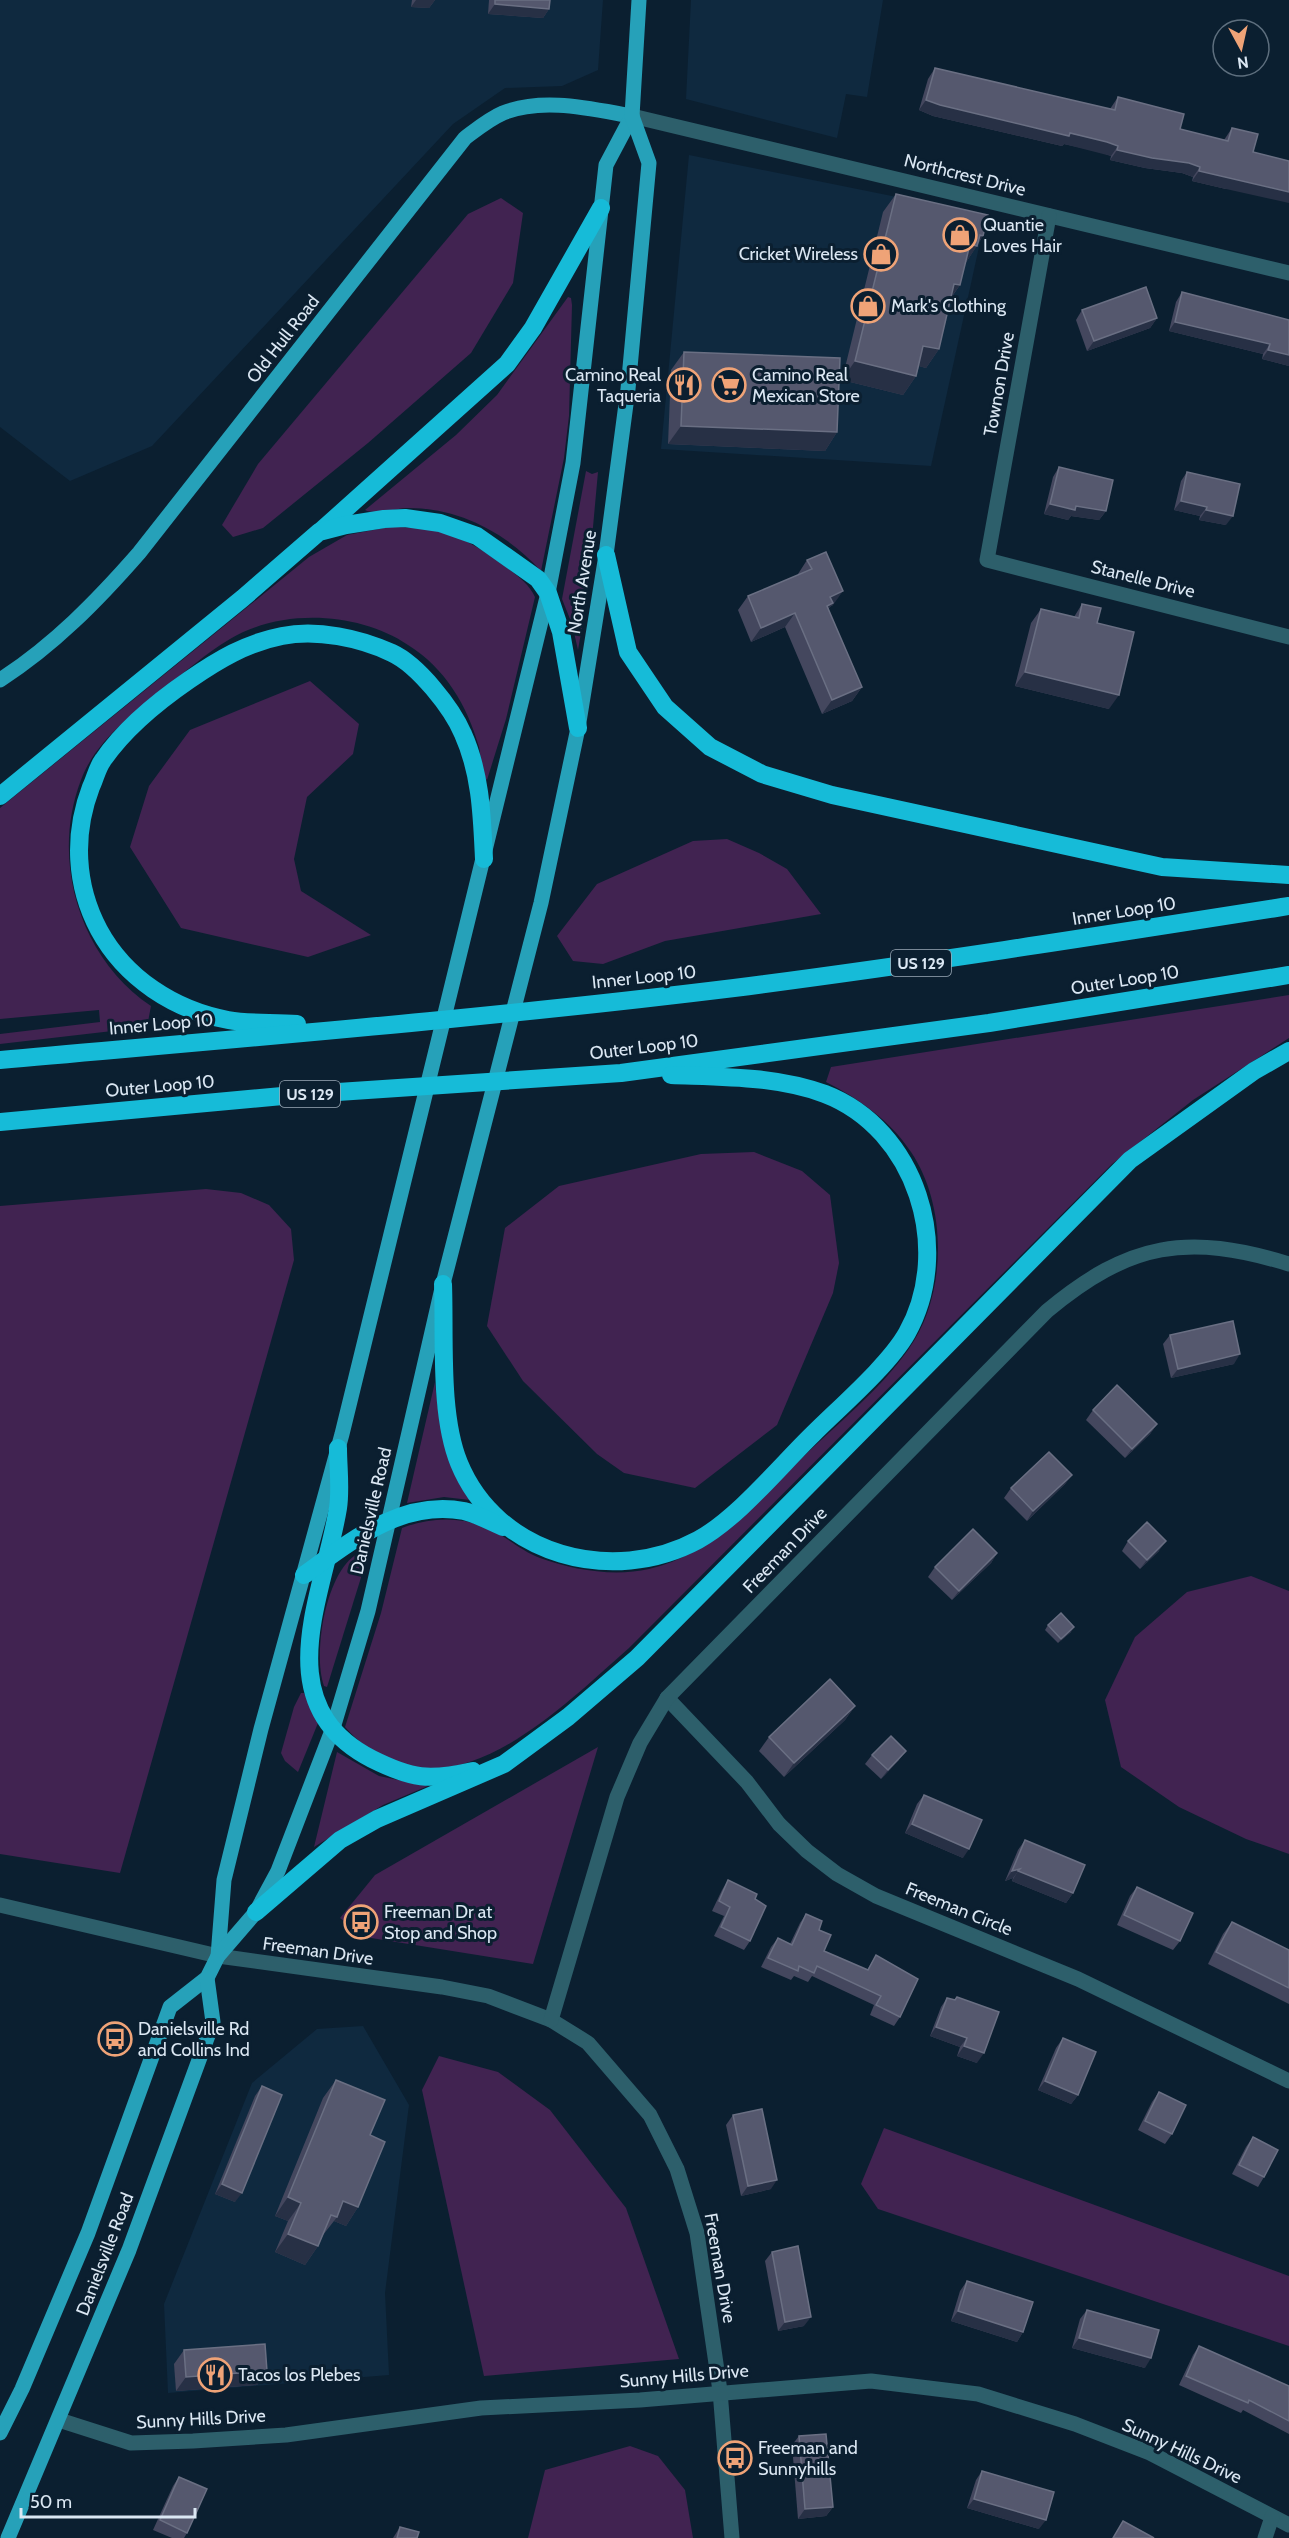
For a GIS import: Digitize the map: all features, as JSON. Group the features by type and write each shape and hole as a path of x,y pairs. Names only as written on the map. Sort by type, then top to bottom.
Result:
{"highway":[{"path":"0,796 243,598 507,364 533,328 601,208"},
{"path":"319,532 346,525 405,518 440,523 477,536 509,556 538,579 548,593 561,632 578,728"},
{"path":"606,555 628,652 665,707 710,747 762,774 832,795 1162,867 1289,875"},
{"path":"364,1027 229,1020 193,1011 158,994 131,973 108,947 91,915 80,878 78,837 85,804 101,762 126,732 167,695 221,658 251,644 284,635 338,636 393,653 416,670 463,732 476,770 482,813 484,859"},
{"name":"Inner Loop 10","path":"0,1060 364,1027 720,989 926,963 1289,906"},
{"name":"Outer Loop 10","path":"0,1122 293,1095 621,1073 989,1023 1289,975"},
{"path":"256,1912 340,1840 377,1820 504,1764 568,1717 637,1658 1130,1160 1254,1071 1289,1051"},
{"path":"443,1284 447,1410 451,1440 460,1465 478,1495 499,1519 516,1533 540,1548 598,1562 623,1562 654,1556 677,1550 701,1539 730,1516 873,1374 906,1334 920,1304 927,1247 921,1199 897,1153 856,1112 829,1096 805,1087 771,1080 621,1073"},
{"path":"338,1448 339,1506 307,1652 312,1692 320,1711 356,1751 400,1773 429,1778 504,1764"},
{"path":"304,1575 360,1534 389,1520 422,1511 464,1511 516,1533"}],"main road":[{"name":"North Avenue","path":"503,1050 541,903 578,728 606,555 628,389 649,163 632,116 639,0"},
{"name":"Old Hull Road","path":"0,680 36,655 80,617 139,553 465,138 491,119 523,108 560,105 632,116"},
{"name":"North Avenue","path":"438,1041 548,593 573,463 606,165 632,116"},
{"name":"Danielsville Road","path":"218,1956 224,1880 261,1729 338,1448 438,1041"},
{"name":"Danielsville Road","path":"0,2433 22,2389 88,2232 170,2007 207,1978 218,1956 256,1912 278,1871 333,1728 368,1611 443,1284 503,1050"},
{"name":"Danielsville Road","path":"8,2538 129,2250 213,2022 207,1978"}],"street":[{"name":"Northcrest Drive","path":"632,116 1289,273"},
{"name":"Townon Drive","path":"987,560 1049,216"},
{"name":"Stanelle Drive","path":"987,560 1289,637"},
{"name":"Freeman Drive","path":"551,2020 616,1797 640,1743 667,1698 1030,1328 1074,1289 1100,1271 1132,1258 1168,1248 1208,1246 1248,1252 1289,1264"},
{"name":"Freeman Circle","path":"667,1698 747,1782 779,1824 807,1851 837,1874 876,1896 1078,1979 1289,2081"},
{"name":"Freeman Drive","path":"0,1905 218,1956 442,1987 488,1996 551,2020 588,2043 650,2115 677,2169 697,2234 720,2391 732,2538"},
{"name":"Sunny Hills Drive","path":"59,2420 130,2443 193,2441 286,2435 482,2408 640,2400 720,2391 871,2381 978,2394 1075,2424 1150,2453 1289,2525"},
{"path":"1265,2538 1272,2517"}],"shaded area":[{"path":"0,0 603,0 598,70 562,86 505,88 453,124 152,446 70,481 0,427"},
{"path":"691,0 883,0 867,97 846,94 837,138 686,99"},
{"path":"689,155 986,215 931,466 661,449"},
{"path":"501,198 523,213 513,283 471,353 368,443 263,528 233,537 222,525 258,464 468,214"},
{"path":"568,297 571,298 572,305 569,416 564,458 541,571 513,545 463,517 425,509 406,508 374,512 365,510 456,435 497,395"},
{"path":"586,471 592,474 598,472 586,604 578,650 572,624 562,599"},
{"path":"389,527 438,531 465,541 514,573 527,584 535,597 506,719 487,780 474,732 453,689 444,676 421,654 388,634 344,620 320,618 273,622 230,639 150,699 115,730 87,766 72,811 69,842 71,874 78,905 89,935 106,962 126,986 151,1006 147,1027 0,1044 0,1034 100,1022 99,1010 0,1019 0,808 309,557 347,535"},
{"path":"310,681 359,724 353,754 307,797 294,859 301,891 371,935 308,957 181,928 130,847 149,786 190,730"},
{"path":"727,839 787,869 821,914 665,941 603,964 573,961 557,936 597,884 693,841"},
{"path":"1289,995 1289,1038 1193,1100 1112,1164 629,1648 566,1703 531,1730 494,1752 457,1766 419,1768 381,1756 345,1727 381,1613 402,1528 426,1521 449,1519 473,1523 496,1532 540,1558 594,1571 636,1571 672,1562 693,1552 732,1525 871,1393 897,1365 921,1328 936,1278 937,1225 932,1199 923,1174 911,1152 894,1130 862,1103 826,1082 831,1067"},
{"path":"754,1152 802,1171 830,1195 839,1263 833,1293 777,1425 695,1488 624,1473 597,1454 523,1381 487,1326 505,1228 559,1186 701,1154"},
{"path":"206,1189 241,1193 269,1205 291,1229 294,1260 120,1873 0,1854 0,1206"},
{"path":"435,1382 449,1458 470,1500 444,1497 407,1503"},
{"path":"366,1550 368,1555 327,1687 324,1686 320,1653 321,1632 326,1610 332,1589 341,1571 352,1557"},
{"path":"1251,1576 1289,1591 1289,1854 1246,1839 1179,1807 1121,1767 1105,1700 1135,1637 1187,1592"},
{"path":"301,1693 304,1693 318,1723 298,1772 285,1761 281,1753 294,1707"},
{"path":"598,1747 533,1964 365,1937 340,1918 375,1875"},
{"path":"337,1752 379,1776 428,1786 383,1805 314,1847"},
{"path":"363,2026 409,2105 385,2293 389,2375 168,2393 164,2304 252,2083 317,2029"},
{"path":"439,2056 498,2072 550,2110 626,2208 679,2359 484,2376 422,2090"},
{"path":"884,2128 1289,2276 1289,2346 878,2209 861,2184"},
{"path":"630,2446 658,2456 685,2490 693,2538 528,2538 545,2470"}],"building":[{"path":"495,0 550,0 549,9 495,4"},
{"path":"935,68 1115,110 1118,97 1184,114 1180,129 1228,141 1232,128 1258,134 1253,152 1289,161 1289,192 1199,171 1200,167 1189,163 1117,150 1118,146 1107,142 1070,133 1069,136 940,105 926,100"},
{"path":"896,194 988,215 983,236 980,235 977,246 970,244 960,285 954,284 939,349 923,346 916,376 855,361"},
{"path":"1146,287 1157,318 1094,341 1082,310"},
{"path":"1182,292 1289,320 1289,355 1268,350 1270,344 1175,322"},
{"path":"684,352 840,358 837,432 681,426"},
{"path":"1059,467 1113,480 1106,511 1076,506 1075,510 1050,504"},
{"path":"1187,472 1240,484 1233,516 1181,501"},
{"path":"826,552 843,591 830,597 833,603 827,606 862,687 832,700 795,613 761,628 748,596 812,569 807,560"},
{"path":"1082,604 1101,608 1097,623 1134,632 1119,695 1025,672 1041,609 1079,618"},
{"path":"1233,1321 1240,1354 1178,1369 1170,1335"},
{"path":"1117,1385 1157,1424 1132,1449 1093,1410"},
{"path":"1049,1452 1072,1475 1033,1511 1011,1488"},
{"path":"1147,1522 1166,1541 1147,1560 1128,1541"},
{"path":"973,1529 997,1553 959,1591 935,1567"},
{"path":"1061,1613 1074,1627 1061,1639 1048,1625"},
{"path":"830,1679 855,1706 794,1763 769,1737"},
{"path":"891,1736 906,1751 888,1770 872,1755"},
{"path":"924,1795 982,1820 969,1849 912,1824"},
{"path":"1025,1840 1085,1865 1073,1893 1018,1871 1020,1869 1012,1871"},
{"path":"728,1880 757,1894 755,1899 766,1906 750,1941 721,1927 730,1907 719,1901"},
{"path":"1137,1887 1193,1913 1180,1941 1124,1915"},
{"path":"806,1914 822,1921 819,1930 831,1935 824,1951 868,1970 876,1955 918,1979 900,2017 876,2005 881,1996 817,1966 814,1973 799,1966 798,1971 768,1958 778,1938 792,1945"},
{"path":"1232,1922 1289,1950 1289,1988 1216,1952"},
{"path":"957,1997 999,2012 984,2053 964,2046 967,2038 936,2027 947,1998 955,2000"},
{"path":"1063,2038 1096,2052 1078,2095 1045,2081"},
{"path":"336,2080 385,2100 370,2135 385,2142 358,2207 343,2201 337,2217 331,2215 318,2246 288,2234 301,2203 288,2197"},
{"path":"262,2086 282,2095 242,2193 222,2184"},
{"path":"1159,2092 1186,2105 1172,2134 1145,2121"},
{"path":"762,2109 777,2180 748,2186 733,2115"},
{"path":"1253,2137 1278,2150 1264,2177 1239,2165"},
{"path":"798,2246 811,2317 785,2322 772,2252"},
{"path":"967,2281 1033,2302 1023,2332 958,2311"},
{"path":"1087,2310 1159,2330 1151,2358 1079,2338"},
{"path":"265,2344 267,2371 186,2377 184,2350"},
{"path":"1199,2346 1289,2386 1289,2421 1249,2400 1248,2403 1186,2376"},
{"path":"826,2434 833,2507 805,2509 799,2436"},
{"path":"982,2471 1054,2492 1046,2520 974,2499"},
{"path":"179,2477 207,2489 187,2533 160,2520"},
{"path":"1123,2521 1154,2538 1113,2538"},
{"path":"400,2527 419,2532 417,2538 397,2538"}],"place":[{"name":"Quantie Loves Hair","path":"960,235"},
{"name":"Cricket Wireless","path":"881,254"},
{"name":"Mark's Clothing","path":"868,306"},
{"name":"Camino Real Taqueria","path":"684,385"},
{"name":"Camino Real Mexican Store","path":"729,385"},
{"name":"Freeman Dr at Stop and Shop","path":"361,1922"},
{"name":"Danielsville Rd and Collins Ind","path":"115,2039"},
{"name":"Tacos los Plebes","path":"215,2375"},
{"name":"Freeman and Sunnyhills","path":"735,2458"}]}
